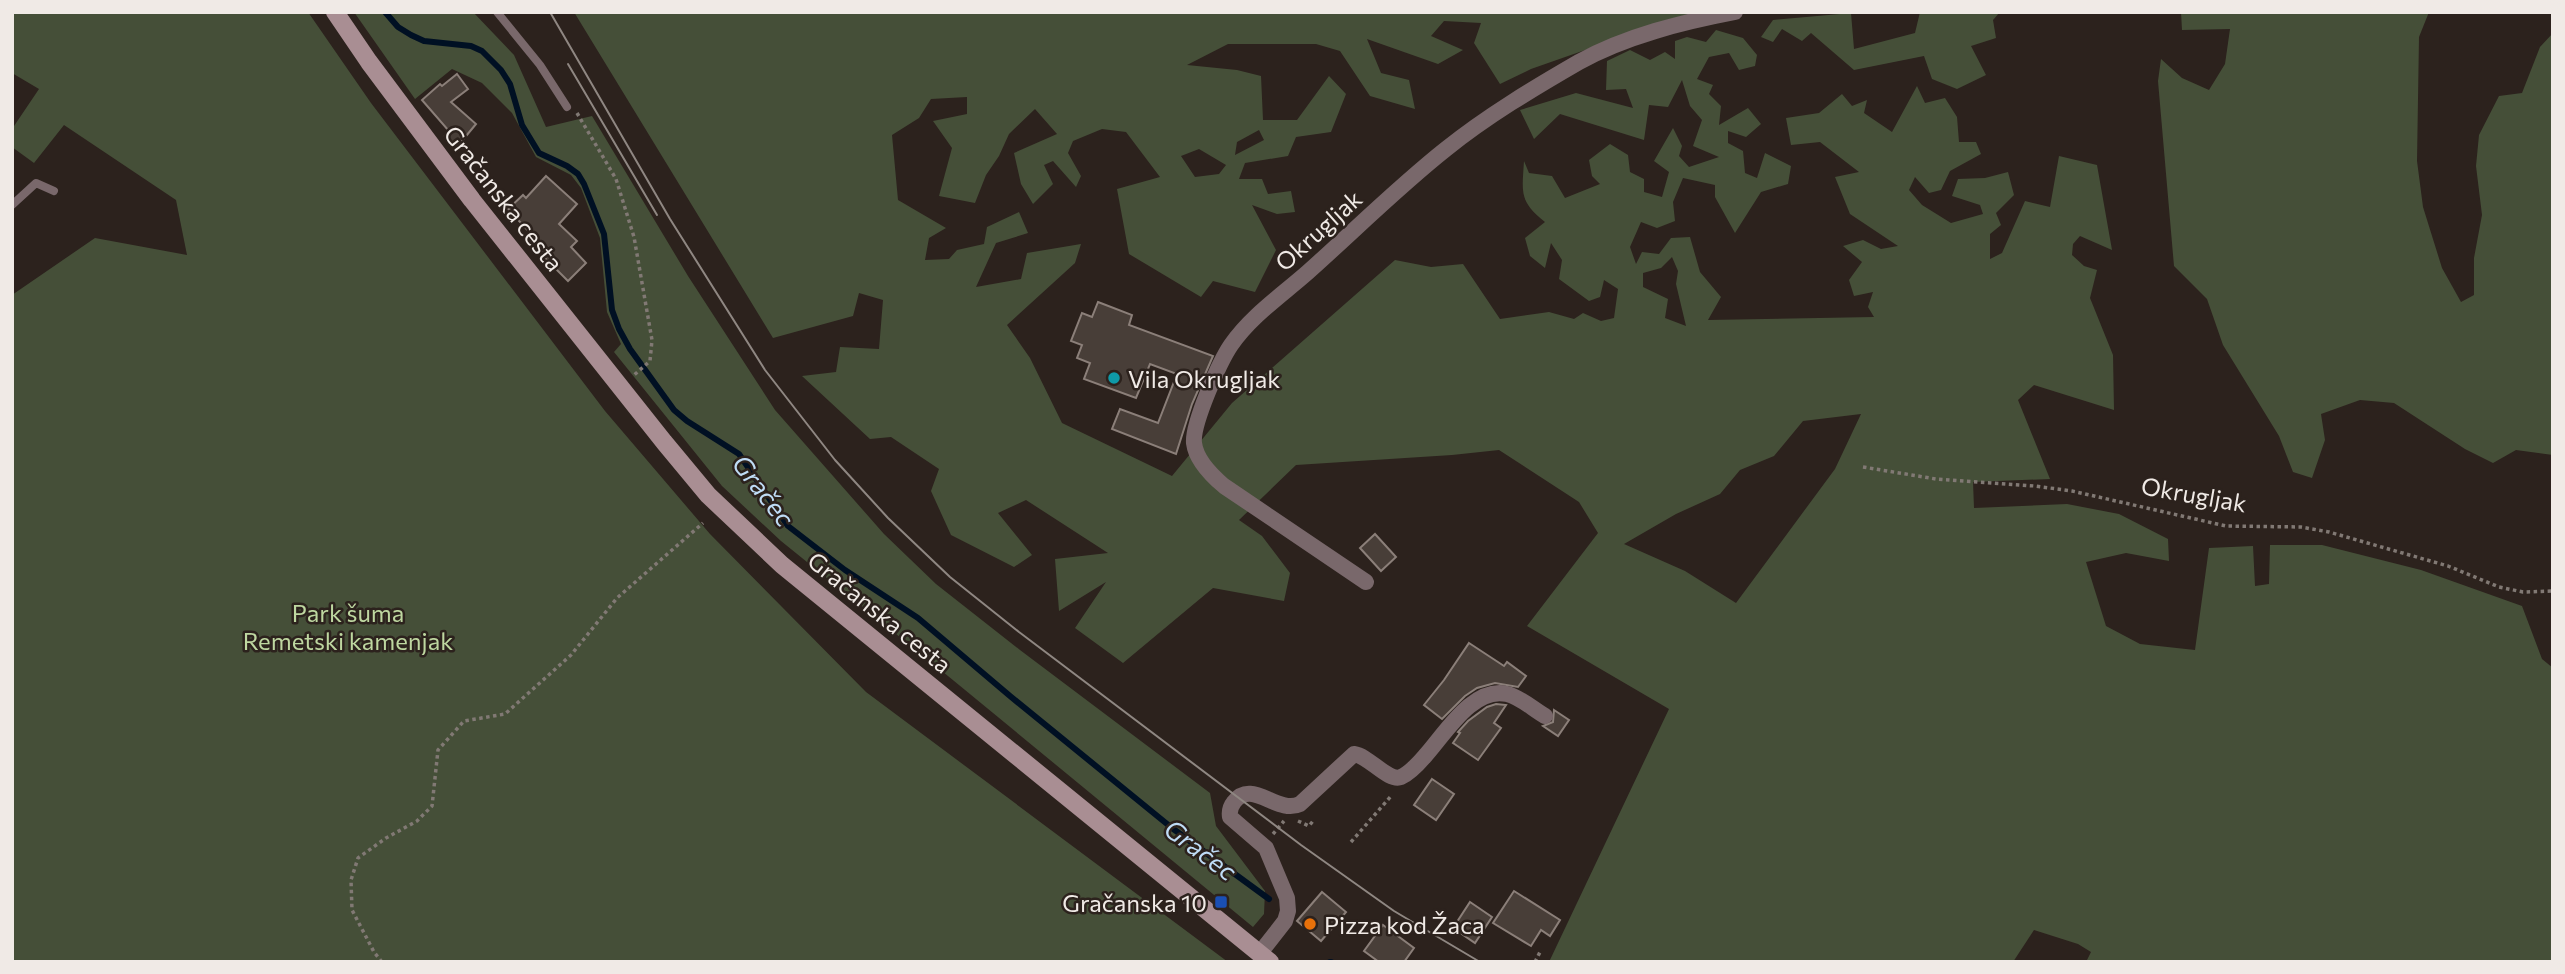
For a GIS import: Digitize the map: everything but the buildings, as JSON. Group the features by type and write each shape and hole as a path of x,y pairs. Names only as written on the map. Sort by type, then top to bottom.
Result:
{"main road":[{"name":"Gračanska cesta","path":"335,12 472,200 671,450 732,520 782,565 1265,958"}],"street":[{"name":"Okrugljak","path":"1366,582 1224,485 1206,469 1194,445 1198,420 1229,347 1256,317 1407,181 1449,146 1514,102 1580,62 1621,43 1735,12"},
{"path":"1265,958 1285,921 1288,911 1287,898 1266,848 1230,817 1232,804 1238,798 1244,793 1254,794 1282,807 1293,807 1300,804 1354,754 1363,756 1391,776 1402,777 1417,765 1466,710 1489,694 1509,694 1545,716"}],"lane":[{"path":"497,12 540,65 566,107"},
{"path":"12,205 36,183 54,191"}],"path":[{"path":"566,107 580,116 616,179 637,250 652,340 650,361 637,373"},
{"name":"Okrugljak","path":"1863,467 1936,479 2072,491 2226,526 2301,527 2329,532 2448,566 2499,587 2523,592 2553,591"},
{"path":"382,962 352,910 351,880 358,858 417,821 432,806 439,750 464,721 505,714 571,655 617,598 702,523"},
{"path":"1351,842 1396,791"},
{"path":"1305,825 1309,826 1313,821"},
{"path":"1535,962 1540,952"}],"green space":[{"name":"Park šuma Remetski kamenjak","path":"12,12 308,12 371,103 605,411 710,534 866,692 1228,962 12,962 12,295 95,238 187,255 176,200 64,125 34,163 12,147 12,129 39,89 12,73"},
{"path":"354,12 473,12 514,55 546,127 592,116 688,276 775,410 884,534 936,584 1210,793 1216,826 1265,891 1264,914 1253,927 781,541 722,486 614,352 621,344 607,312 600,238 581,188 571,175 536,157 512,113 482,83 452,69 415,99"},
{"path":"574,12 1706,12 1682,16 1531,69 1500,84 1474,43 1481,23 1444,21 1431,36 1463,50 1438,64 1367,39 1381,73 1409,80 1415,109 1370,96 1340,51 1316,44 1228,44 1187,65 1237,70 1261,76 1263,120 1297,120 1329,76 1346,94 1331,132 1296,137 1288,156 1245,163 1239,179 1262,179 1268,194 1291,191 1295,212 1277,214 1252,205 1276,250 1255,292 1213,281 1201,297 1129,254 1117,189 1160,177 1126,132 1102,129 1073,141 1068,153 1081,176 1076,187 1053,161 1044,165 1053,184 1033,204 1021,184 1014,153 1057,134 1035,109 1009,134 986,175 975,203 939,196 952,148 933,121 967,114 967,97 931,99 919,118 892,135 898,200 946,228 929,238 925,260 949,259 957,250 984,244 987,227 1019,212 1028,233 996,243 976,287 1021,279 1027,253 1081,244 1075,263 1007,325 1030,358 1062,423 1172,476 1232,403 1395,260 1431,267 1463,264 1500,319 1549,312 1574,319 1583,313 1601,321 1614,318 1618,289 1604,280 1600,297 1589,301 1559,279 1562,260 1551,243 1545,268 1530,256 1525,238 1545,222 1526,202 1524,161 1529,173 1552,176 1565,198 1600,184 1592,176 1589,160 1610,144 1628,155 1630,172 1644,179 1644,192 1662,197 1669,172 1654,161 1673,128 1682,146 1679,156 1689,167 1719,157 1693,146 1702,120 1690,106 1682,80 1668,107 1649,105 1644,140 1560,114 1534,139 1520,110 1576,93 1633,108 1626,89 1606,90 1607,61 1630,50 1650,60 1665,52 1675,59 1675,41 1687,37 1706,42 1716,30 1743,38 1757,55 1755,66 1739,70 1729,53 1709,57 1697,79 1713,85 1709,94 1721,106 1719,125 1748,108 1761,124 1746,137 1728,131 1728,143 1743,151 1745,173 1757,178 1765,153 1791,166 1788,184 1761,192 1735,233 1715,197 1715,185 1683,178 1673,202 1675,221 1657,228 1641,222 1630,247 1636,264 1642,252 1659,254 1671,238 1690,237 1700,272 1721,297 1708,320 1874,317 1868,307 1873,292 1854,296 1849,280 1862,262 1843,246 1863,240 1881,249 1898,246 1850,214 1835,177 1859,172 1820,142 1791,145 1786,118 1819,113 1842,94 1852,106 1867,100 1864,113 1892,132 1917,86 1925,103 1945,98 1957,117 1959,142 1976,142 1981,154 1950,171 1941,190 1929,193 1915,177 1909,190 1922,205 1951,223 1983,214 1980,205 1952,196 1958,179 1985,178 2008,172 2014,195 1996,213 2001,225 1990,234 1990,259 2002,253 2025,201 2050,207 2059,156 2097,165 2112,250 2080,236 2073,244 2072,255 2084,266 2097,270 2090,298 2113,355 2114,410 2034,385 2018,400 2050,479 1973,482 1974,508 2067,504 2119,514 2168,539 2169,561 2126,553 2086,562 2106,626 2140,644 2195,650 2209,548 2253,546 2255,586 2269,584 2270,545 2322,545 2421,570 2522,606 2542,659 2553,668 2553,962 2086,962 2091,952 2078,944 2034,930 2013,962 1549,962 1669,709 1527,626 1598,533 1579,502 1499,450 1296,465 1239,520 1262,536 1290,573 1284,601 1213,588 1123,663 1075,628 1106,582 1059,611 1055,559 1108,553 1026,500 998,513 1032,555 1014,567 951,535 931,491 939,469 891,437 870,439 802,376 836,372 840,347 879,349 883,300 859,293 853,316 773,338","holes":["1259,130 1264,140 1235,155 1237,142","1199,149 1226,165 1219,174 1195,177 1181,156","1672,257 1678,271 1676,284 1686,326 1665,318 1668,299 1643,287 1643,273 1661,268","1861,414 1835,469 1736,603 1685,571 1624,544 1676,514 1720,494 1740,470 1774,456 1803,421"]},
{"path":"1920,12 2000,12 1993,20 1996,38 1971,46 1986,75 1957,89 1932,79 1924,56 1854,70 1811,33 1802,41 1782,29 1773,42 1761,37 1773,20 1851,13 1854,49 1915,33"},
{"path":"2181,12 2429,12 2419,37 2417,161 2423,207 2442,268 2461,302 2474,295 2474,258 2482,215 2476,166 2479,135 2499,96 2522,93 2540,47 2553,33 2553,455 2516,450 2493,463 2465,449 2394,403 2360,400 2321,414 2325,440 2312,478 2293,472 2279,436 2223,345 2207,299 2174,266 2158,81 2161,59 2182,78 2209,90 2225,64 2230,29 2182,30"}],"waterway":[{"name":"Gračec","path":"385,12 398,27 411,35 424,41 471,46 482,51 501,70 510,84 522,125 539,153 567,166 578,174 584,184 604,234 612,310 630,349 674,410 739,454 788,526 845,570 918,618 1172,828 1269,899"}],"tram line":[{"path":"550,12 670,219 765,370 835,460 888,518 950,577 1019,632 1301,845 1394,911 1480,962"},
{"path":"568,64 657,215"}],"place":[{"name":"Vila Okrugljak","path":"1114,378"},
{"name":"Gračanska 10","path":"1221,902"},
{"name":"Pizza kod Žaca","path":"1310,924"}]}
